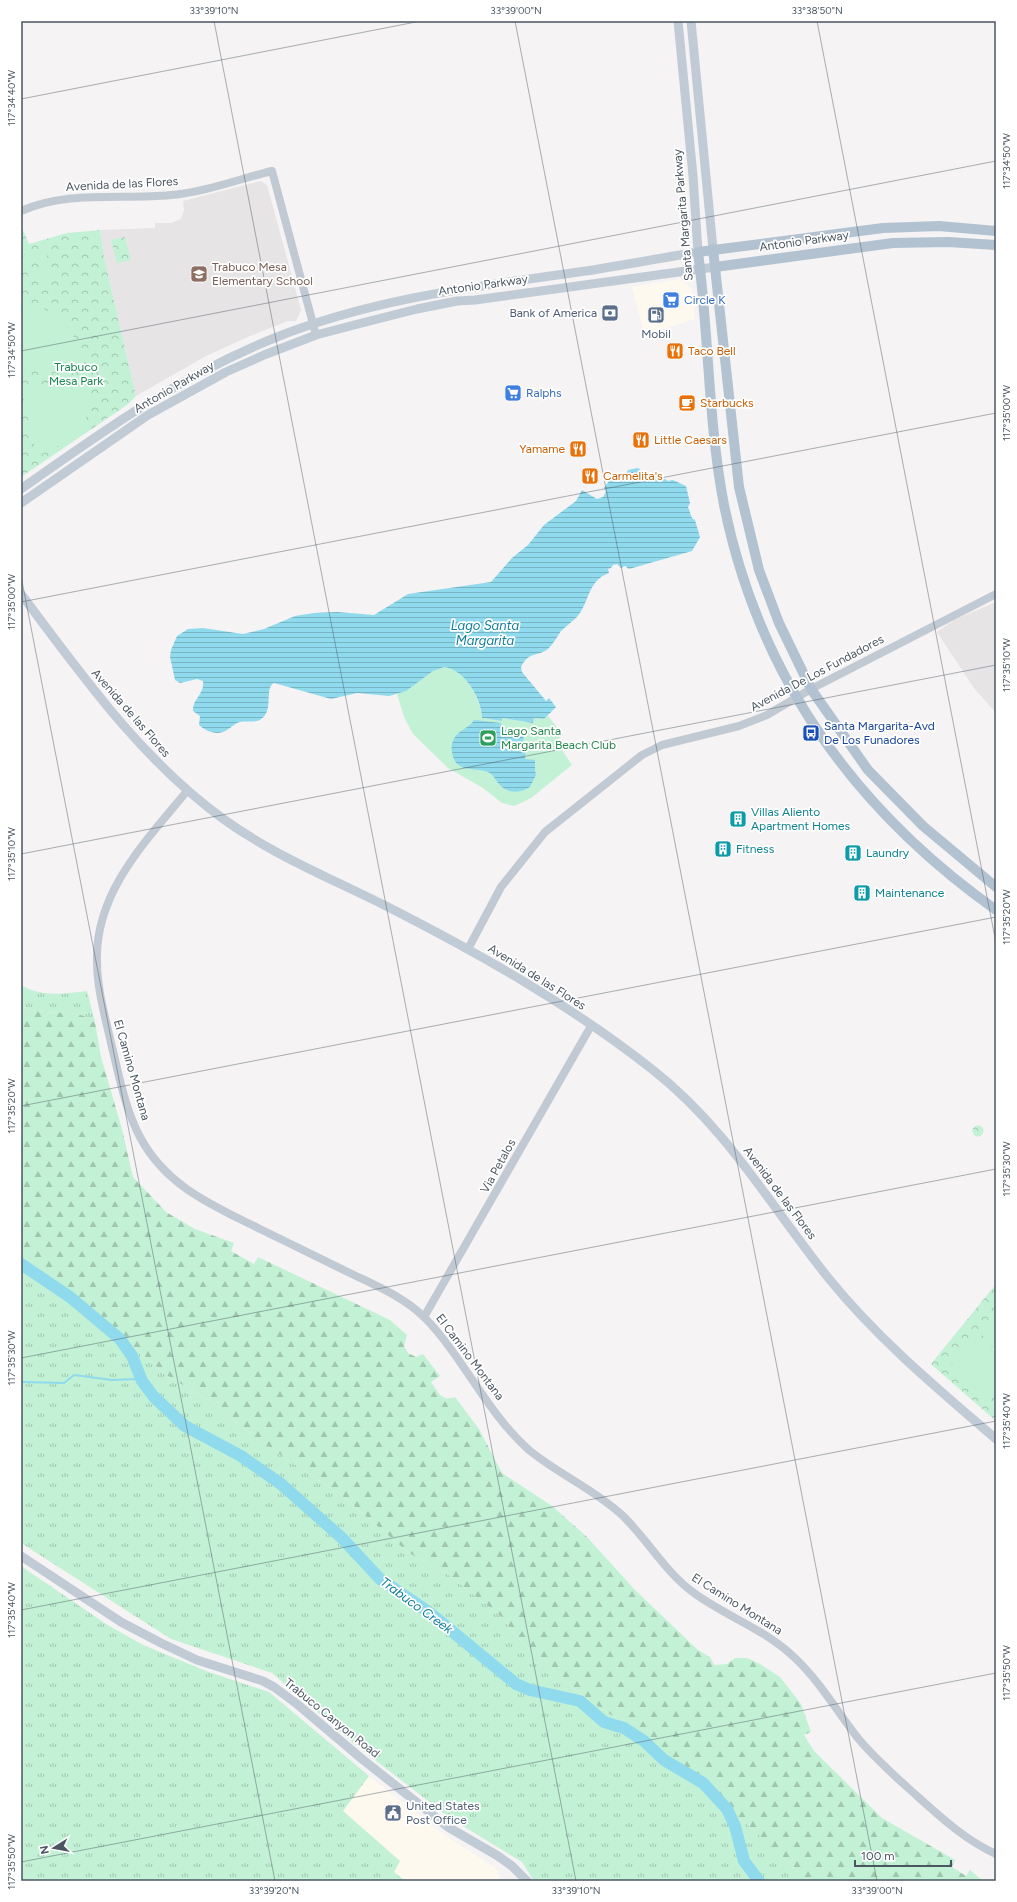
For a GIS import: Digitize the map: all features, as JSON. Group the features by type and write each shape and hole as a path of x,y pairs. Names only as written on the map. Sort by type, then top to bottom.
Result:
{"main road":[{"name":"Santa Margarita Parkway","path":"678,21 715,429 724,504 741,573 766,638 784,676 822,740 870,799 915,845 950,876 996,910"},
{"path":"691,21 735,455 742,502 759,570 779,623 811,689 868,770 923,826 996,887"},
{"name":"Antonio Parkway","path":"21,488 108,427 163,393 231,358 273,339 313,324 367,308 432,293 590,270 713,249 839,232 894,227 939,226 996,231"},
{"name":"Antonio Parkway","path":"21,504 148,415 226,372 264,355 316,335 417,309 457,301 893,243 941,242 996,245"},
{"name":"Avenida de las Flores","path":"21,594 114,716 145,751 187,791 237,828 278,853 468,949 557,1001 650,1067 687,1099 722,1136 829,1279 856,1311 886,1342 996,1439"},
{"name":"Trabuco Canyon Road","path":"21,1556 115,1618 161,1643 197,1660 263,1681 274,1687 448,1827 502,1859 512,1866 527,1881"}],"street":[{"name":"Avenida de las Flores","path":"21,211 45,203 66,199 178,194 272,171 313,324"},
{"path":"313,324 316,335"},
{"name":"Avenida De Los Fundadores","path":"468,949 501,886 545,832 650,750 662,745 746,723 767,715 811,689 996,594"},
{"name":"El Camino Montana","path":"187,791 124,869 108,901 98,935 97,966 100,994 120,1079 134,1126 153,1157 170,1177 187,1191 216,1208 387,1291 424,1317 508,1428 526,1447 615,1509 629,1523 667,1569 706,1602 787,1651 818,1684 857,1736 881,1763 955,1829 975,1844 996,1854"},
{"name":"Via Petalos","path":"424,1317 591,1026"}],"shaded area":[{"name":"Trabuco Mesa Elementary School","path":"261,181 267,185 301,310 296,321 288,321 206,356 136,396 104,257 100,230 155,228 155,223 172,223 181,219 184,210 183,201"},
{"path":"680,279 692,289 695,319 654,332 643,330 632,287"},
{"path":"996,602 996,713 974,688 937,632 956,619"},
{"path":"369,1776 435,1828 498,1870 500,1881 405,1881 394,1872 400,1861 343,1811"}],"green space":[{"name":"Trabuco Mesa Park","path":"21,226 29,244 67,233 100,230 104,257 136,396 127,405 21,477"},
{"path":"125,237 131,260 117,263 111,240"},
{"path":"45,249 48,259 26,265 23,255"},
{"path":"50,266 52,276 30,282 27,272"},
{"path":"21,306 33,306 44,309 61,320 74,337 82,358 21,373"},
{"path":"86,374 90,389 90,405 84,422 78,430 63,443 37,456 22,393 25,388"},
{"name":"Lago Santa Margarita Beach Club","path":"442,667 450,668 457,672 470,685 475,693 482,718 502,721 502,718 533,723 534,718 544,719 548,716 563,735 556,741 572,765 531,798 514,806 502,803 483,788 448,768 413,734 404,717 397,694 409,688 430,672"},
{"path":"21,985 29,989 53,994 87,991 95,1022 78,1014 39,1011 21,1006"},
{"path":"21,1006 39,1011 78,1014 95,1022 101,1057 122,1129 133,1177 166,1212 195,1229 234,1243 231,1251 254,1264 258,1257 390,1320 407,1335 404,1346 408,1353 416,1357 423,1354 440,1376 431,1382 438,1393 446,1398 455,1397 479,1429 502,1473 552,1506 586,1536 635,1590 698,1650 710,1657 714,1665 727,1664 735,1658 747,1658 760,1664 780,1677 801,1704 811,1732 804,1735 814,1751 882,1818 955,1860 952,1867 966,1876 970,1870 983,1881 808,1881 749,1826 696,1785 652,1742 593,1703 558,1676 546,1661 524,1645 502,1617 449,1575 409,1553 340,1494 263,1443 214,1404 165,1374 86,1305 21,1259"},
{"path":"976,1126 980,1126 982,1127 982,1135 976,1136 973,1133 973,1129"},
{"path":"21,1259 86,1305 165,1374 214,1404 263,1443 340,1494 409,1553 449,1575 502,1617 524,1645 546,1661 558,1676 593,1703 652,1742 696,1785 749,1826 808,1881 534,1881 522,1862 450,1818 352,1742 272,1673 171,1639 21,1543"},
{"path":"996,1284 996,1421 931,1364"},
{"path":"996,1319 996,1350 981,1334"},
{"path":"976,1339 996,1359 996,1393 988,1401 951,1363"},
{"path":"21,1566 106,1624 143,1645 206,1671 269,1692 369,1776 343,1811 400,1861 394,1872 405,1881 21,1881"}],"water":[{"name":"Lago Santa Margarita","path":"637,468 640,469 642,474 647,477 656,474 668,481 673,480 686,486 690,503 688,507 692,518 695,520 700,537 692,551 629,569 625,566 621,568 617,564 613,565 608,569 609,573 597,581 593,586 577,617 561,631 550,647 530,656 524,662 521,667 522,672 546,701 549,698 556,707 544,719 534,718 533,723 502,718 502,721 482,718 476,694 471,686 459,673 444,667 433,671 406,691 389,696 357,693 331,699 274,683 271,685 269,693 267,711 260,720 238,723 224,732 216,733 205,730 199,725 200,716 193,711 194,703 203,686 203,681 197,679 180,683 175,680 170,657 171,650 177,636 188,629 203,628 243,634 264,629 295,616 314,613 337,612 374,615 408,594 491,582 512,558 528,545 544,525 576,501 582,490 597,499 603,497 606,492 604,488 609,481 624,478 628,470"},
{"path":"474,720 501,723 501,729 517,731 517,734 524,735 522,749 526,749 525,759 535,760 536,775 530,787 517,792 509,791 502,787 490,773 462,767 457,764 452,752 453,740 457,734 470,725"}],"waterway":[{"name":"Trabuco Creek","path":"21,1264 70,1297 120,1339 132,1356 142,1381 154,1397 185,1426 241,1456 281,1484 342,1538 380,1579 430,1613 516,1684 530,1690 580,1701 604,1722 624,1728 644,1741 664,1760 703,1783 727,1809 735,1826 744,1861 759,1881"},
{"path":"21,1382 64,1383 74,1375 112,1380 135,1379 142,1381"}],"place":[{"name":"Trabuco Mesa Elementary School","path":"199,274"},
{"name":"Circle K","path":"671,300"},
{"name":"Bank of America","path":"610,313"},
{"name":"Mobil","path":"656,315"},
{"name":"Taco Bell","path":"675,351"},
{"name":"Ralphs","path":"513,393"},
{"name":"Starbucks","path":"687,403"},
{"name":"Little Caesars","path":"641,440"},
{"name":"Yamame","path":"578,449"},
{"name":"Carmelita's","path":"590,476"},
{"name":"Santa Margarita-Avd De Los Funadores","path":"811,733"},
{"name":"Lago Santa Margarita Beach Club","path":"488,738"},
{"name":"Villas Aliento Apartment Homes","path":"738,819"},
{"name":"Fitness","path":"723,849"},
{"name":"Laundry","path":"853,853"},
{"name":"Maintenance","path":"862,893"},
{"name":"United States Post Office","path":"393,1813"}]}
